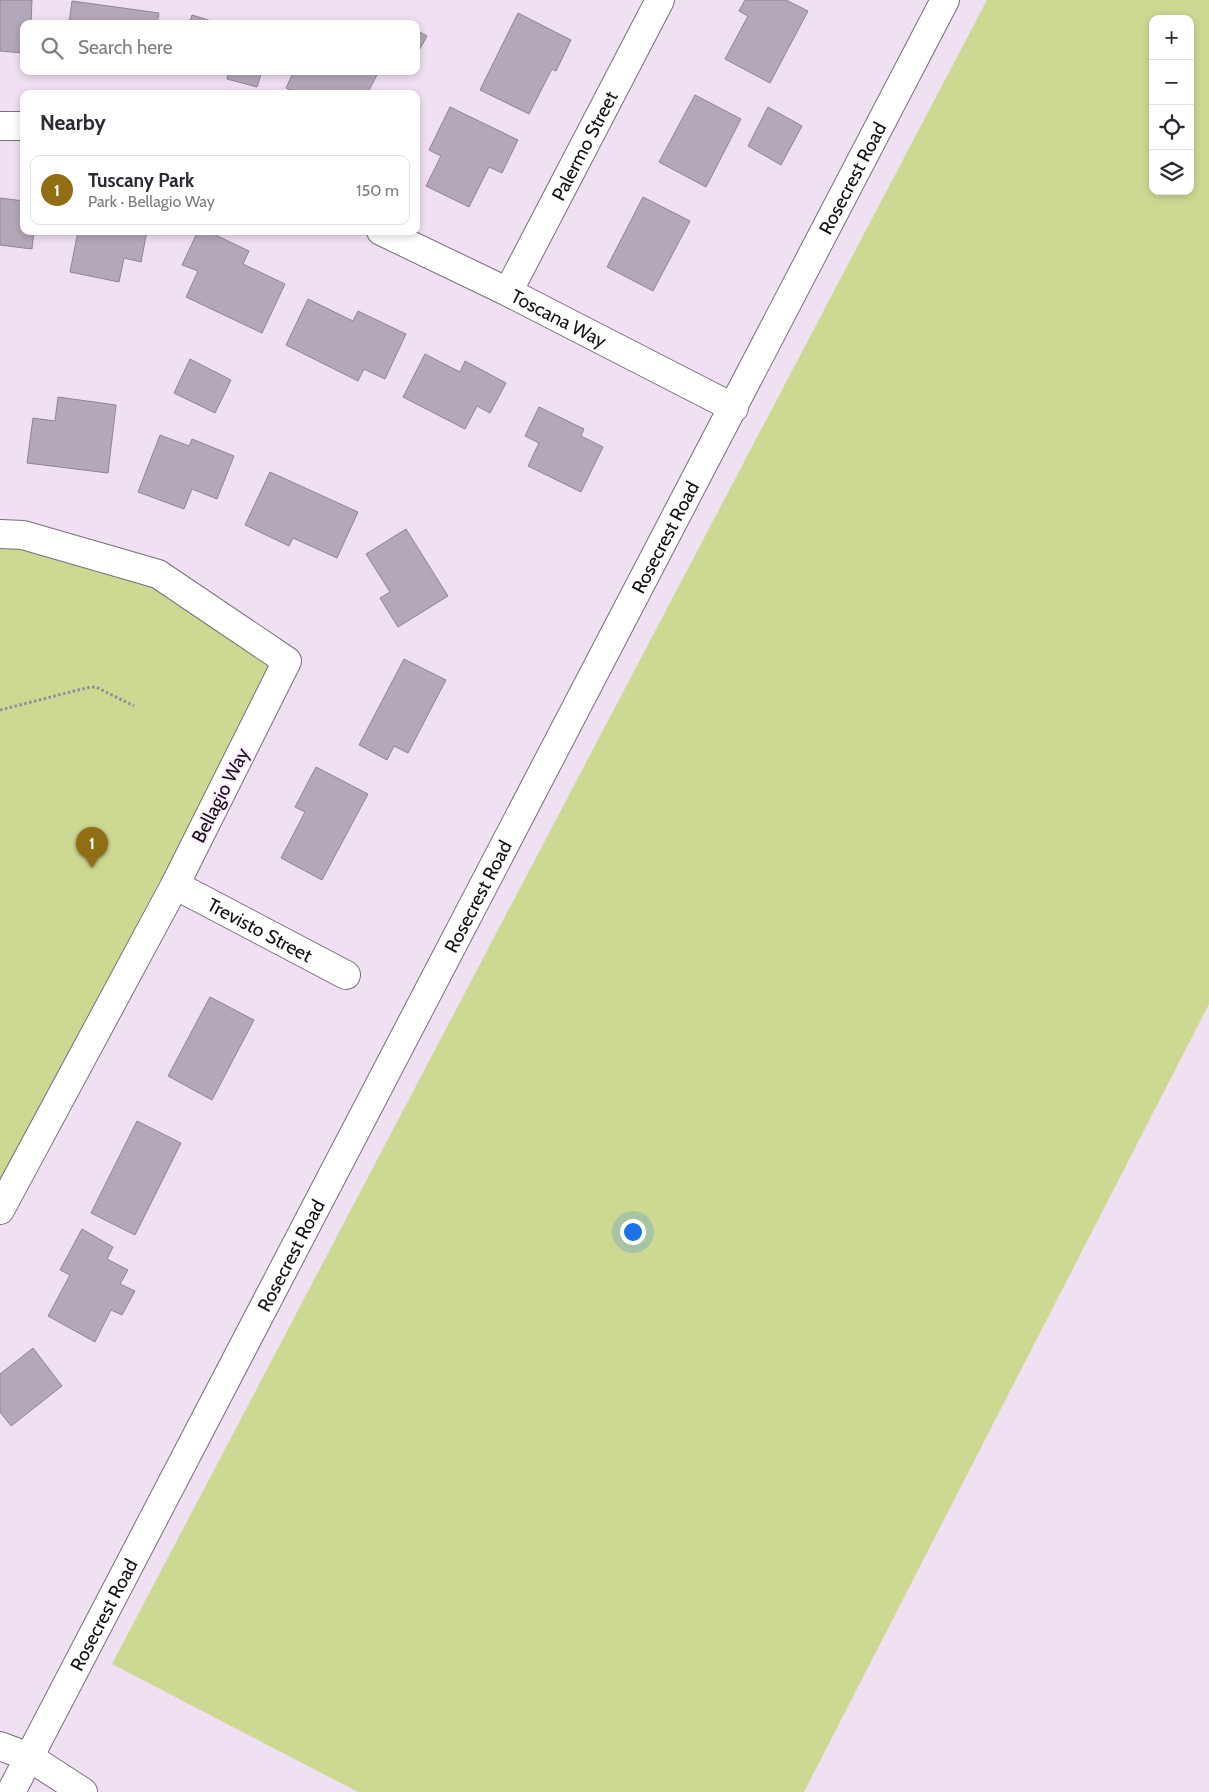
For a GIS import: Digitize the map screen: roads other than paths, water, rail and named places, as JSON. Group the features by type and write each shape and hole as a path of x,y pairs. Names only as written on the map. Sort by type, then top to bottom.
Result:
{"main road":[{"name":"Palermo Street","path":"508,292 660,0"},
{"name":"Rosecrest Road","path":"11,1792 945,0"},
{"path":"0,126 20,126"},
{"name":"Toscana Way","path":"389,235 508,292 734,408"},
{"name":"Bellagio Way","path":"0,534 23,535 158,574 287,661 175,885 0,1210"},
{"name":"Trevisto Street","path":"175,885 346,975"},
{"path":"0,1746 29,1757 84,1792"}],"place":[{"name":"Tuscany Park","path":"92,868"}]}
